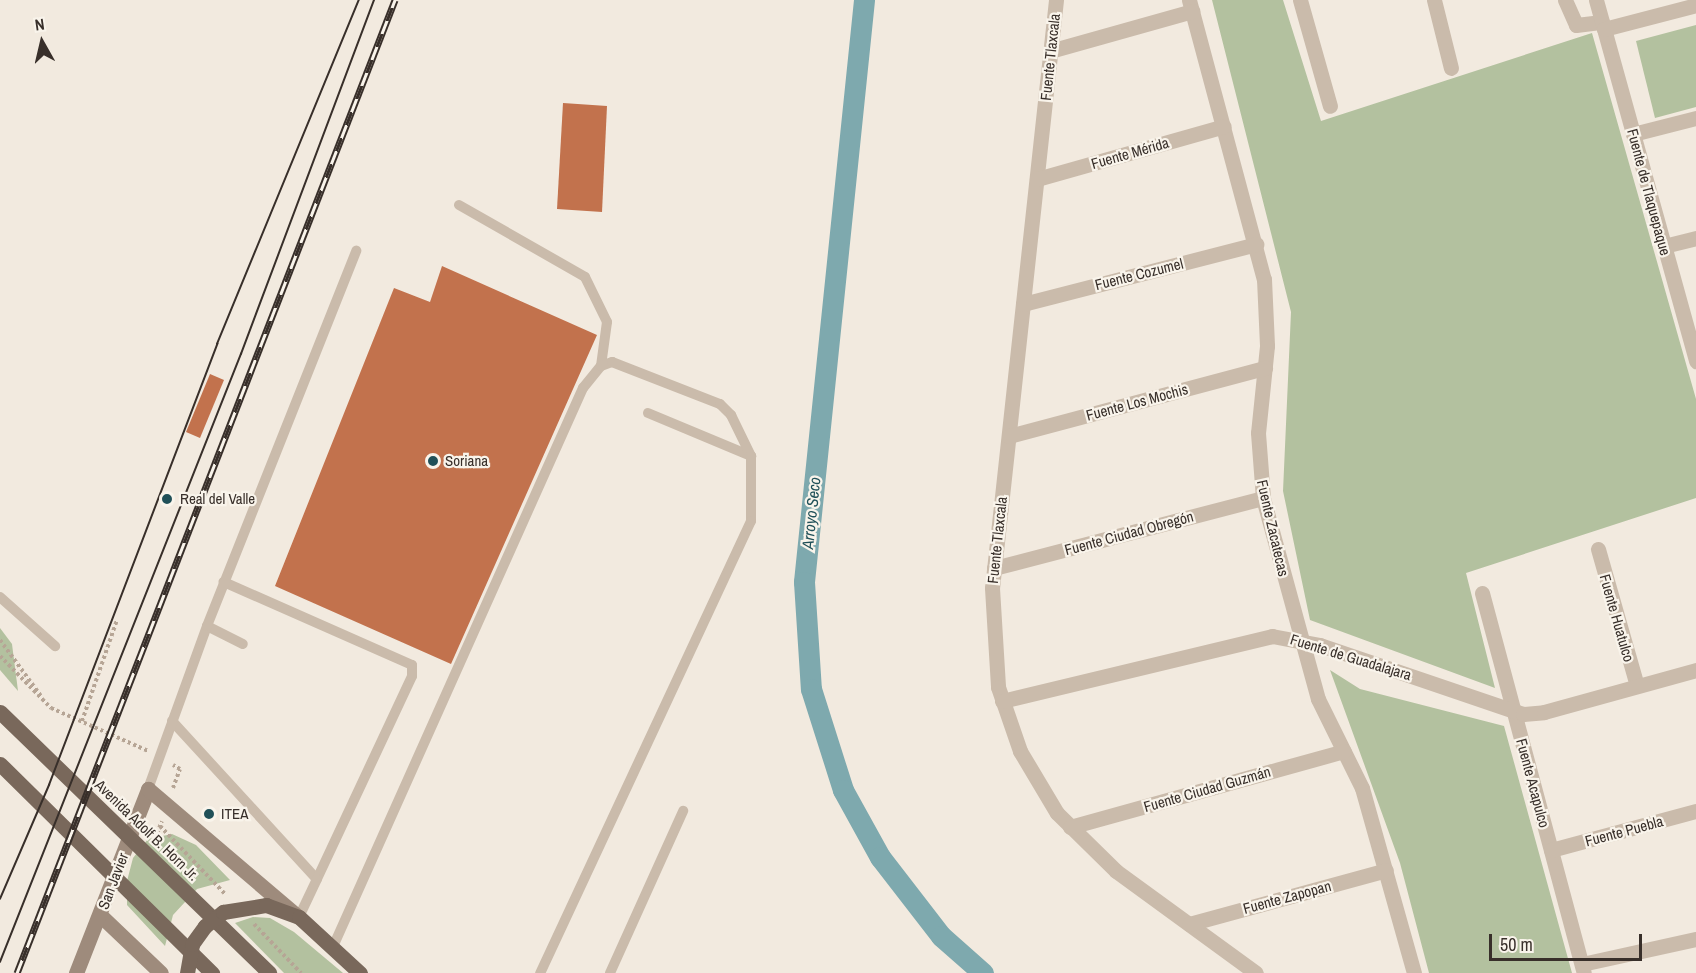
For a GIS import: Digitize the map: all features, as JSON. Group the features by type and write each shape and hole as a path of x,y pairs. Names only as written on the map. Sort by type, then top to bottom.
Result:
{"main road":[{"name":"Avenida Adolf B. Horn Jr.","path":"0,711 269,973"},
{"path":"0,764 212,973"},
{"path":"187,973 192,944 223,912 266,905 298,918 360,973"}],"street":[{"name":"Fuente Tlaxcala","path":"1056,0 994,568 992,631 1002,701 1036,783 1070,827 1116,871 1256,973"},
{"path":"1300,0 1330,106"},
{"path":"1434,0 1451,68"},
{"path":"1565,0 1576,25 1603,26 1696,4"},
{"name":"Fuente de Tlaquepaque","path":"1596,0 1696,359"},
{"path":"1050,51 1191,6"},
{"name":"Fuente Zacatecas","path":"1191,6 1256,244 1266,312 1265,368 1258,433 1263,498 1318,699 1362,788 1414,973"},
{"path":"1633,134 1696,118"},
{"name":"Fuente Mérida","path":"1036,179 1224,126"},
{"path":"1664,246 1696,238"},
{"name":"Fuente Cozumel","path":"1023,304 1256,244"},
{"name":"Fuente Los Mochis","path":"1009,436 1265,368"},
{"name":"Fuente Ciudad Obregón","path":"994,568 1263,498"},
{"name":"Fuente Huatulco","path":"1598,549 1637,686"},
{"name":"Fuente Acapulco","path":"1482,593 1583,969"},
{"name":"Fuente de Guadalajara","path":"1002,701 1252,638 1300,639 1514,711 1534,714 1696,670"},
{"name":"Fuente Ciudad Guzmán","path":"1070,827 1344,751"},
{"path":"148,789 298,918"},
{"name":"San Javier","path":"76,973 148,789"},
{"name":"Fuente Puebla","path":"1551,850 1696,811"},
{"name":"Fuente Zapopan","path":"1189,924 1386,870"},
{"path":"100,915 161,973"},
{"path":"1583,969 1696,939"}],"lane":[{"path":"459,205 585,277 607,322 601,366"},
{"path":"148,789 207,626 357,251"},
{"path":"332,949 583,388 601,366 612,362 720,404 740,428 751,456 753,502 746,540 540,973"},
{"path":"648,413 751,456"},
{"path":"225,582 412,665 412,676 298,918"},
{"path":"0,597 55,646"},
{"path":"207,626 243,644"},
{"path":"172,722 317,879"},
{"path":"610,973 683,811"}],"path":[{"path":"82,722 117,620"},
{"path":"0,640 51,708 0,656"}],"green space":[{"path":"1212,0 1283,0 1321,121 1592,33 1696,399 1696,498 1466,573 1495,688 1310,620 1283,491 1291,312"},
{"path":"1696,25 1696,107 1655,118 1636,41"},
{"path":"0,628 12,644 18,691 0,670"},
{"path":"1330,670 1360,689 1504,726 1572,973 1429,973 1400,863"},
{"path":"172,834 196,845 230,880 197,889 173,915 165,946 127,905 127,881 133,858 148,839"},
{"path":"253,917 270,918 294,932 343,973 284,973 235,923"}],"building":[{"path":"563,103 607,106 602,212 557,209"},
{"name":"Soriana","path":"442,266 597,335 451,664 275,586 394,288 430,302"},
{"path":"210,374 224,380 200,438 186,432"}],"waterway":[{"name":"Arroyo Seco","path":"864,0 804,582 811,689 843,790 880,857 941,936 983,973"}],"tram line":[{"path":"0,899 49,785 217,344 359,0"},
{"path":"0,962 241,354 374,0"}],"railway":[{"path":"17,973 395,0"}],"place":[{"name":"Soriana","path":"433,461"},
{"name":"Real del Valle","path":"167,499"},
{"name":"ITEA","path":"209,814"}]}
